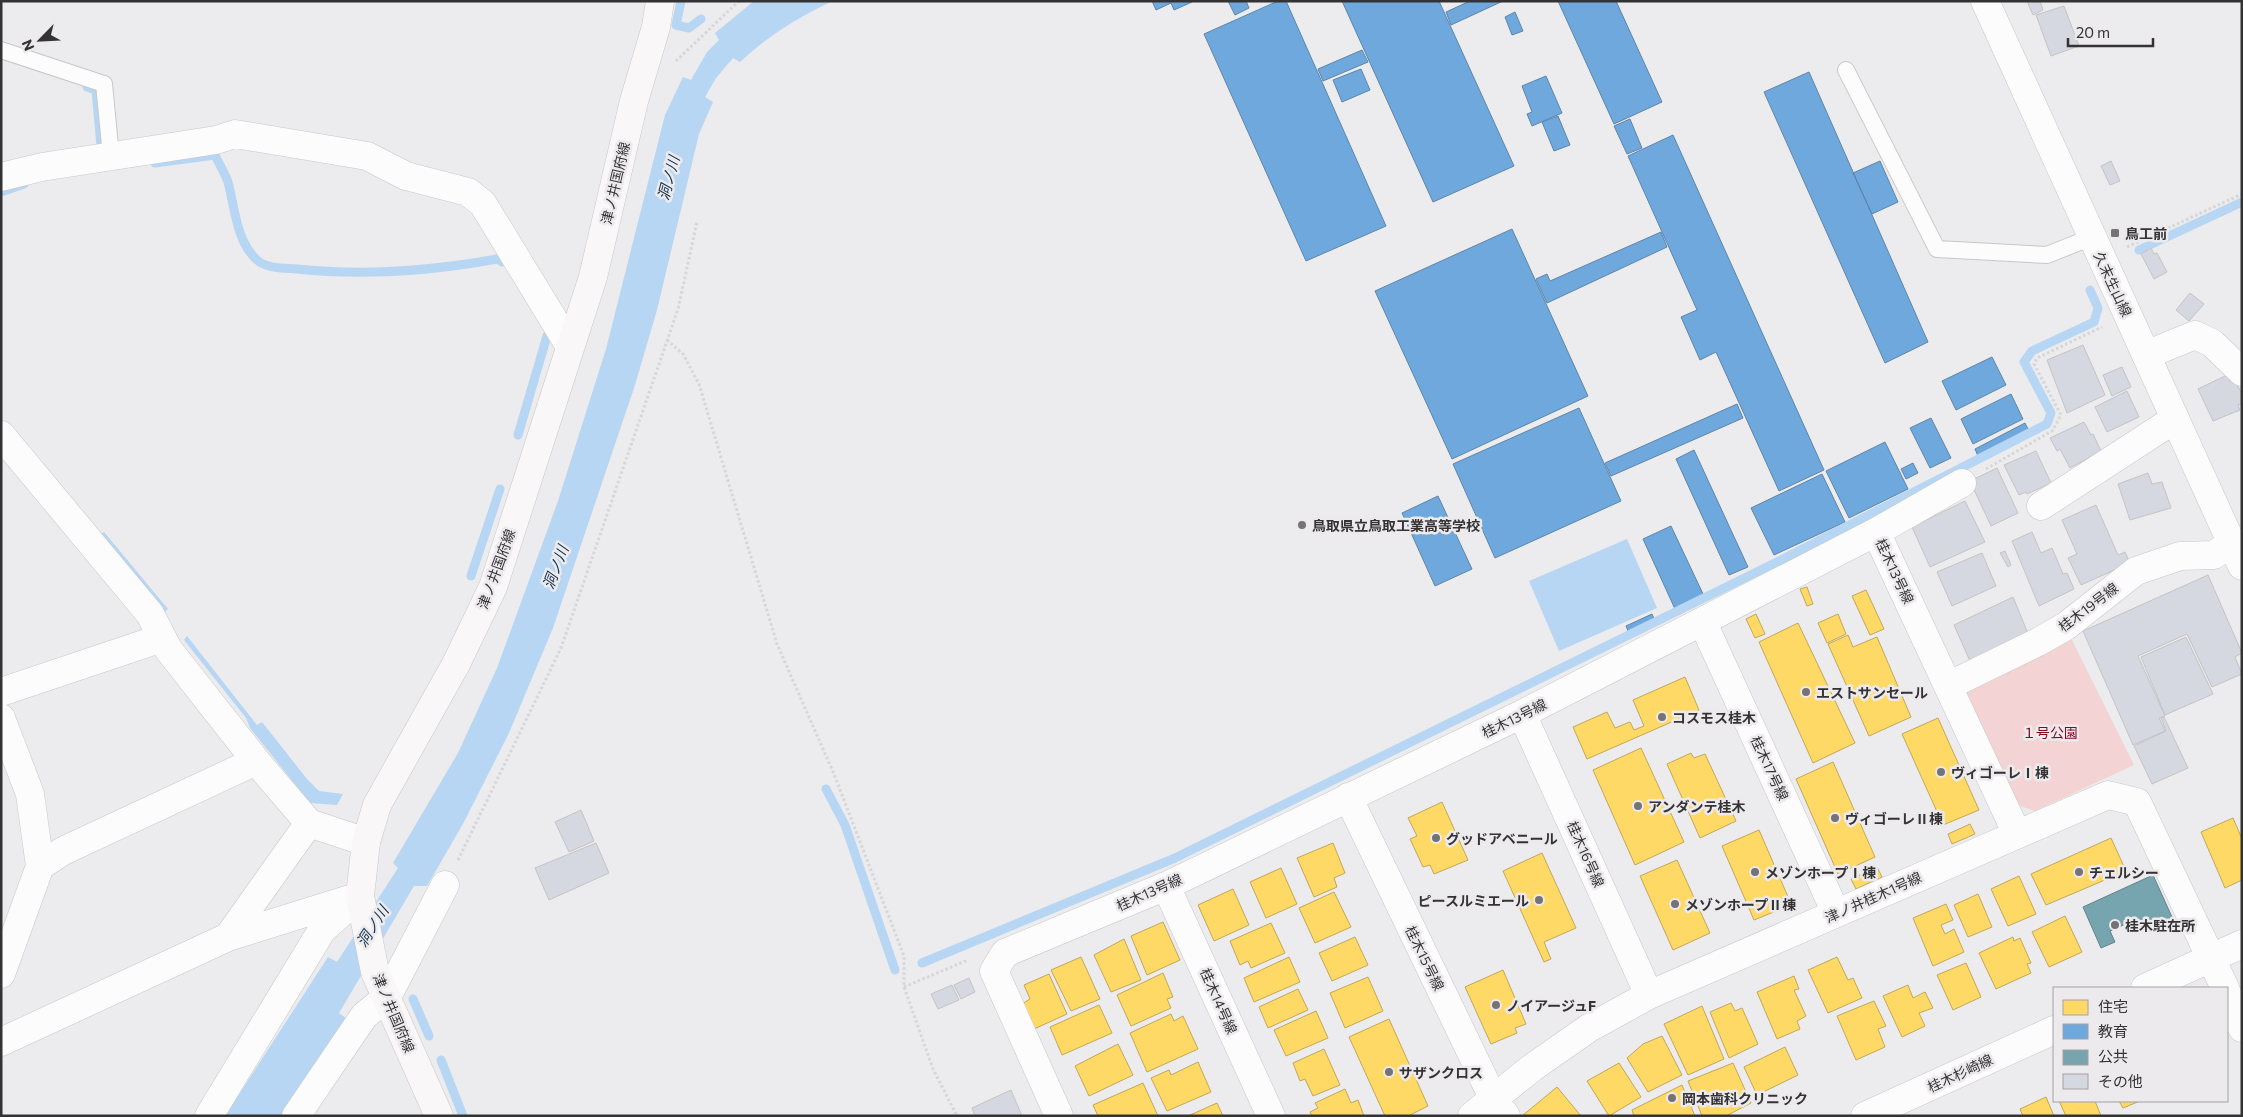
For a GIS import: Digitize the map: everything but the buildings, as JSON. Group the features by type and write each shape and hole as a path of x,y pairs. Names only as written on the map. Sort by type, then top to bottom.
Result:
{"main road":[{"name":"津ノ井国府線","path":"439,1116 375,972 361,886 366,842 377,805 456,664 493,587 569,345 593,276 634,101 656,27 660,1"}],"street":[{"name":"久末生山線","path":"1985,1 2236,555"},
{"path":"1,177 42,167 216,140 235,134 367,156 406,176 468,192 483,204 569,345"},
{"path":"2146,355 2195,335 2212,344 2242,372"},
{"path":"2040,506 2175,420"},
{"path":"1,435 150,614 168,649 256,761 309,823 366,842"},
{"path":"1876,532 1962,483"},
{"name":"桂木13号線","path":"1005,953 1166,886 1522,714 1703,623 1876,532 2017,834"},
{"name":"桂木19号線","path":"1948,686 2038,642 2066,626 2136,571 2180,556 2236,555"},
{"name":"桂木17号線","path":"1703,623 1836,913"},
{"path":"1,692 162,638"},
{"name":"桂木16号線","path":"1522,714 1650,995"},
{"path":"1,718 30,794 40,866 1,974"},
{"path":"40,866 63,851 256,761"},
{"name":"津ノ井桂木1号線","path":"1472,1116 1499,1107 1533,1067 1589,1028 1650,995 2108,795 2137,802 2212,958"},
{"name":"桂木15号線","path":"1348,797 1499,1107"},
{"path":"228,937 309,823"},
{"path":"296,1116 364,1016 386,997 445,885"},
{"path":"1,1042 228,937 361,886"},
{"path":"209,1116 322,930 361,886"},
{"name":"桂木14号線","path":"1166,886 1271,1116"},
{"path":"2147,987 2242,944"},
{"path":"1005,953 994,971 1059,1116"},
{"path":"2212,958 2225,987"},
{"path":"2228,995 2242,1028"},
{"name":"桂木杉崎線","path":"1865,1116 2053,1030"}],"lane":[{"path":"1,50 104,84 111,156"},
{"path":"1846,70 1936,249 2047,255 2097,248"}],"path":[{"path":"669,68 739,1"},
{"path":"2097,248 2242,194"},
{"path":"445,885 493,791 561,648 678,309 697,222"},
{"path":"1962,483 2052,431 2061,415 2034,364 2037,358 2128,314"},
{"path":"667,340 683,354 699,384 777,644 834,774 904,956 904,987 933,1068 957,1116"},
{"path":"904,987 970,959 1005,953"}],"green space":[{"name":"１号公園","path":"2069,634 2134,765 2035,811 2015,804 1963,686"}],"water":[{"name":"洞ノ川","path":"754,1 833,1 784,28 740,62 733,58 716,78 705,97 713,102 699,134 657,310 635,385 553,628 509,733 464,822 427,886 414,886 339,1013 347,1019 281,1116 225,1116 328,957 337,962 398,868 393,863 458,753 497,668 558,501 606,349 665,115 683,77 691,80 707,52 719,40 715,33"},
{"path":"104,532 168,609 164,612 101,534"},
{"path":"1627,539 1657,608 1559,651 1529,581"},
{"path":"187,636 257,725 262,722 307,779 319,791 343,794 337,805 310,803 250,728 246,718 184,640"}],"waterway":[{"path":"681,1 676,25 689,28 701,19"},
{"path":"87,87 96,90 101,146"},
{"path":"155,163 215,155 228,182 240,234 257,260 271,267 372,272 447,267 497,259 502,262"},
{"path":"1,192 24,184"},
{"path":"2139,250 2242,202"},
{"path":"922,963 1175,858 1777,562 2047,424 2051,413 2024,362 2032,351 2094,322 2098,308 2090,290"},
{"path":"518,435 547,336"},
{"path":"471,576 500,489"},
{"path":"826,789 845,825 895,970"},
{"path":"413,999 429,1036"},
{"path":"441,1060 463,1116"}],"place":[{"name":"鳥工前","path":"2115,233"},
{"name":"鳥取県立鳥取工業高等学校","path":"1302,525"},
{"name":"エストサンセール","path":"1806,692"},
{"name":"コスモス桂木","path":"1662,717"},
{"name":"ヴィゴーレⅠ棟","path":"1941,772"},
{"name":"アンダンテ桂木","path":"1638,806"},
{"name":"ヴィゴーレⅡ棟","path":"1835,818"},
{"name":"グッドアベニール","path":"1436,838"},
{"name":"メゾンホープⅠ棟","path":"1755,872"},
{"name":"チェルシー","path":"2079,872"},
{"name":"ピースルミエール","path":"1539,900"},
{"name":"メゾンホープⅡ棟","path":"1675,904"},
{"name":"桂木駐在所","path":"2115,925"},
{"name":"ノイアージュF","path":"1496,1005"},
{"name":"サザンクロス","path":"1389,1072"},
{"name":"岡本歯科クリニック","path":"1672,1098"}]}
